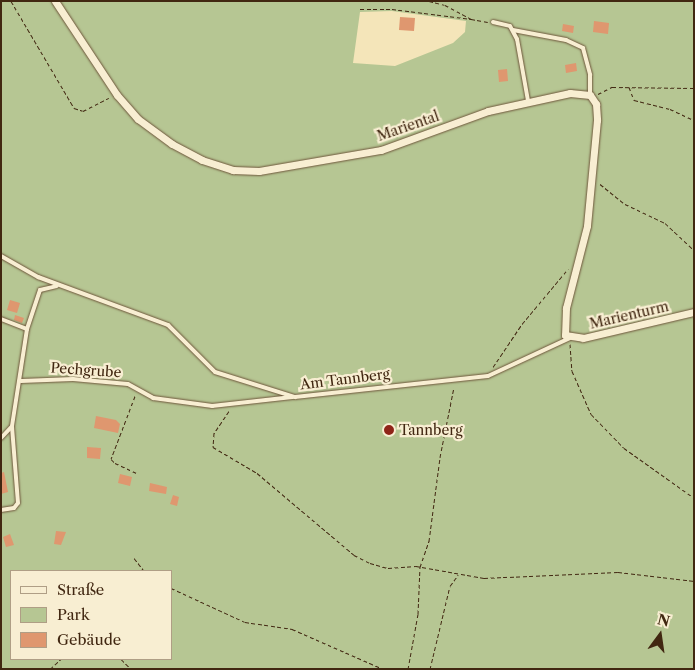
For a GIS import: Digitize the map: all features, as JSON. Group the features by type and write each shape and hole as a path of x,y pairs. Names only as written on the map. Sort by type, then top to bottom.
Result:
{"street":[{"name":"Mariental","path":"54,1 116,93 138,119 172,144 202,160 246,172 381,150 488,111 528,101 570,93 592,96"},
{"path":"570,338 564,330 566,308 587,226 597,120 592,96"},
{"name":"Marienturm","path":"570,338 583,338 694,312"}],"lane":[{"path":"493,22 513,30 566,40 583,48 590,75 592,96"},
{"path":"513,30 528,101"},
{"name":"Am Tannberg","path":"1,256 57,285 117,304 168,325 215,372 295,397 415,381 455,381 484,376 570,338"},
{"path":"1,510 14,508 18,503 12,426 21,381 27,329 40,290 57,285"},
{"path":"1,319 27,329"},
{"name":"Pechgrube","path":"21,381 73,379 128,384 153,398 212,406 295,397"},
{"path":"1,438 12,426"}],"path":[{"path":"11,1 74,108 82,111 96,107 116,93"},
{"path":"429,1 452,8 471,20"},
{"path":"360,9 392,9 493,22"},
{"path":"628,86 634,100 670,109 694,120"},
{"path":"592,96 612,87 694,88"},
{"path":"591,175 625,204 665,223 694,250"},
{"path":"484,376 532,312 579,261"},
{"path":"570,338 572,371 591,414 624,448 694,498"},
{"path":"408,669 418,614 420,567 429,541 440,457 455,381"},
{"path":"137,389 111,458 115,463 139,474"},
{"path":"233,404 214,433 213,447 244,465 289,498 354,555 388,568 420,567 459,575 510,579 618,572 694,581"},
{"path":"134,558 143,570"},
{"path":"430,669 450,586 459,575"},
{"path":"172,588 246,622 292,629 383,669"},
{"path":"50,669 60,660"},
{"path":"122,660 131,669"}],"green space":[{"path":"1,1 694,1 694,669 1,669","holes":["392,11 466,21 465,32 453,43 395,66 353,63 360,12"]}],"building":[{"path":"400,17 415,18 414,31 399,30"},
{"path":"594,21 609,23 608,34 593,32"},
{"path":"563,24 574,26 573,33 562,31"},
{"path":"576,63 577,71 566,73 565,65"},
{"path":"507,69 508,81 499,82 498,70"},
{"path":"10,300 20,303 17,313 7,310"},
{"path":"15,315 24,318 22,323 14,320"},
{"path":"96,416 116,420 120,424 118,433 94,428"},
{"path":"87,447 101,448 100,459 87,458"},
{"path":"4,472 8,492 1,494 1,473"},
{"path":"120,474 132,477 130,486 118,483"},
{"path":"150,483 167,487 166,494 149,491"},
{"path":"173,495 179,497 177,506 170,504"},
{"path":"56,531 66,532 61,545 54,544"},
{"path":"10,534 14,545 6,547 3,537"}],"place":[{"name":"Tannberg","path":"389,430"}]}
